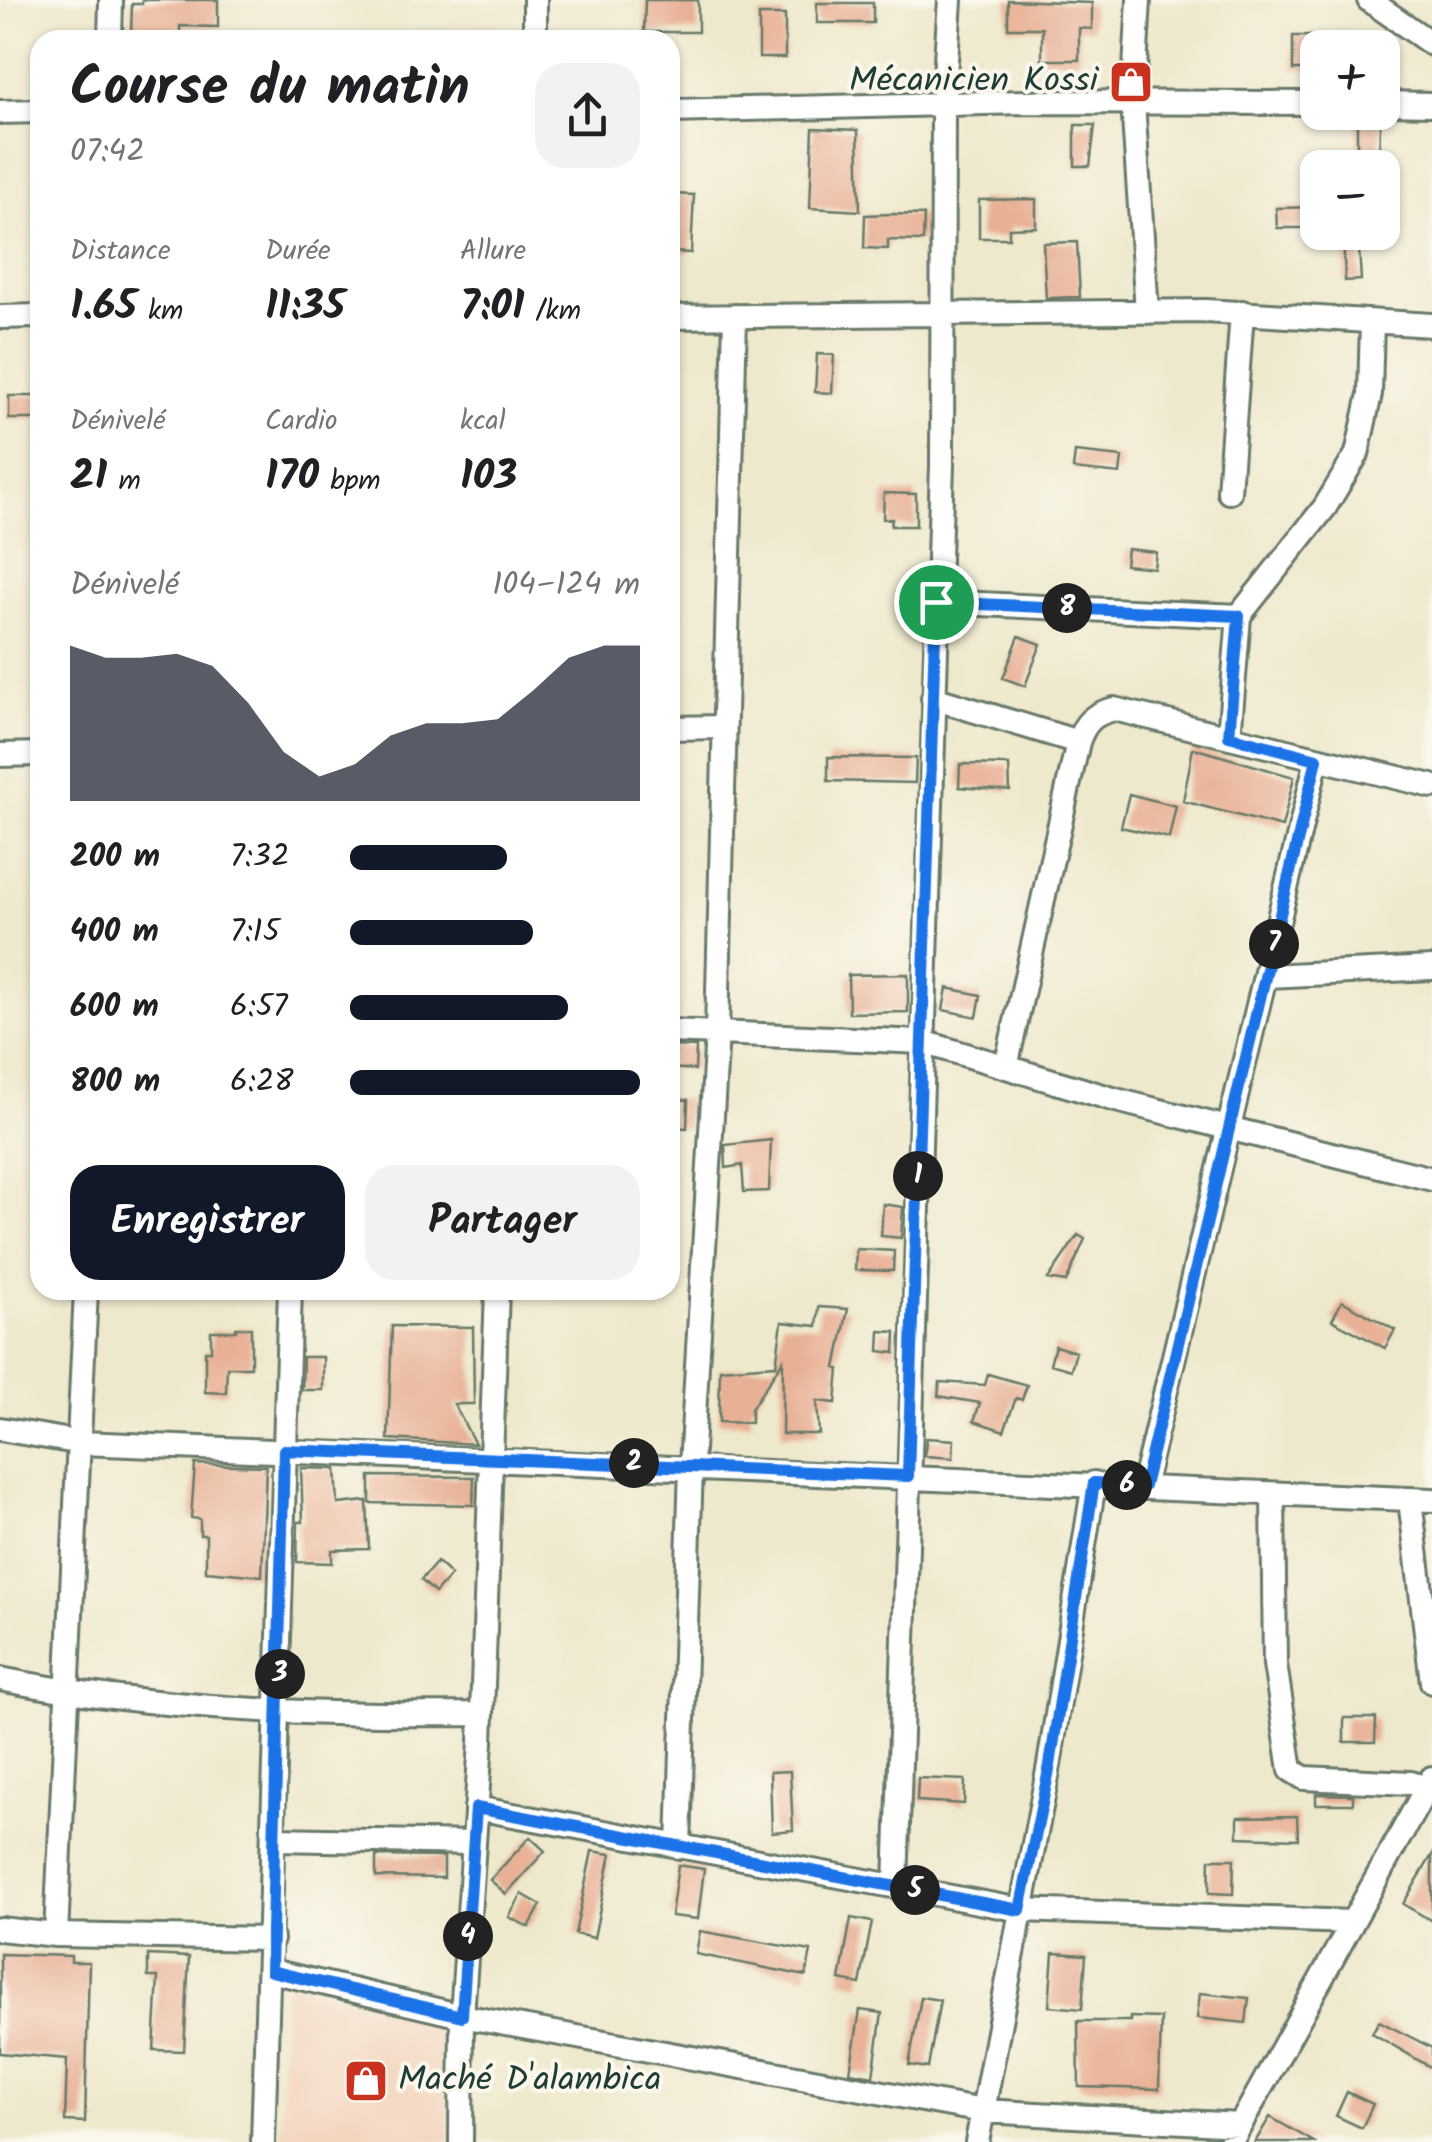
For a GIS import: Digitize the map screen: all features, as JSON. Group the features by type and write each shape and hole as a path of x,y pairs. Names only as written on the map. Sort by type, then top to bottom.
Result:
{"street":[{"path":"110,30 111,0"},
{"path":"535,0 535,30"},
{"path":"896,1887 936,602 943,106 950,0"},
{"path":"1139,0 1133,103 1147,312"},
{"path":"1369,0 1432,44"},
{"path":"680,112 1300,103"},
{"path":"1400,104 1432,104"},
{"path":"0,112 30,111"},
{"path":"1229,492 1242,312"},
{"path":"680,317 1242,312 1432,325"},
{"path":"0,317 30,316"},
{"path":"679,1847 690,1466 717,1032 735,316"},
{"path":"1229,736 1239,616 1334,495 1357,454 1368,410 1372,322"},
{"path":"936,602 1239,616"},
{"path":"932,698 1078,742"},
{"path":"1006,1066 1078,742 1084,726 1096,713 1114,709 1432,786"},
{"path":"680,728 722,727"},
{"path":"0,755 30,754"},
{"path":"1144,1486 1317,759"},
{"path":"1267,976 1432,968"},
{"path":"680,1030 923,1042 1230,1128 1432,1179"},
{"path":"56,1935 86,1300"},
{"path":"263,2142 280,1709 290,1300"},
{"path":"461,2142 462,2016 482,1714 497,1300"},
{"path":"0,1429 82,1443 489,1457 1421,1500 1432,1682"},
{"path":"977,2142 1050,1765 1094,1483"},
{"path":"271,1971 462,2016 983,2112 1235,2133 1431,1785 1304,1778 1292,1770 1275,1664 1273,1494"},
{"path":"0,1679 68,1692 280,1709 482,1714"},
{"path":"476,1808 1020,1910 1352,1922"},
{"path":"275,1838 474,1843"},
{"path":"0,1929 56,1935 272,1939"}],"shaded area":[{"name":"Maché D'alambica","path":"285,1981 451,2019 450,2142 280,2142"}],"building":[{"path":"142,0 218,0 218,27 131,30 132,4 142,4"},
{"path":"645,0 698,0 698,32 644,30"},
{"path":"1008,0 1092,3 1092,29 1079,28 1079,60 1042,60 1042,28 1008,28"},
{"path":"817,3 873,3 873,23 817,23"},
{"path":"759,15 785,15 785,58 759,58"},
{"path":"1293,36 1300,36 1300,70 1293,70"},
{"path":"1075,125 1095,125 1090,166 1075,166"},
{"path":"813,128 858,130 860,211 810,208"},
{"path":"1357,130 1380,130 1379,150 1357,150"},
{"path":"680,194 694,195 691,253 680,252"},
{"path":"1036,199 1036,227 1009,228 1009,238 979,238 979,200"},
{"path":"1300,207 1300,228 1277,228 1276,208"},
{"path":"865,215 924,215 923,241 888,240 888,249 864,248"},
{"path":"1077,242 1080,297 1046,298 1043,243"},
{"path":"1344,250 1359,250 1361,280 1345,281"},
{"path":"817,354 834,355 832,393 815,392"},
{"path":"9,396 30,396 30,419 9,419"},
{"path":"1075,452 1122,457 1120,474 1073,469"},
{"path":"884,493 916,494 916,526 891,526 892,519 883,519"},
{"path":"1127,549 1156,552 1154,568 1125,565"},
{"path":"1019,636 1041,644 1025,686 1003,678"},
{"path":"1193,748 1294,777 1282,827 1183,801"},
{"path":"828,757 916,758 915,783 828,781"},
{"path":"960,764 1009,765 1010,791 959,787"},
{"path":"1129,794 1176,806 1169,838 1121,827"},
{"path":"908,974 908,1012 849,1013 848,975"},
{"path":"947,988 981,995 977,1017 943,1010"},
{"path":"680,1046 696,1047 695,1070 680,1069"},
{"path":"680,1100 688,1100 687,1128 680,1128"},
{"path":"771,1140 769,1191 744,1192 742,1165 726,1168 725,1145"},
{"path":"883,1204 903,1207 901,1238 881,1236"},
{"path":"1078,1235 1085,1239 1066,1282 1048,1279"},
{"path":"856,1249 894,1251 893,1271 855,1270"},
{"path":"1342,1301 1395,1330 1385,1348 1332,1320"},
{"path":"819,1307 848,1309 836,1368 836,1403 817,1401 819,1434 782,1434 783,1360 751,1409 751,1423 719,1422 720,1369 776,1365 782,1322 817,1326"},
{"path":"392,1326 473,1327 474,1404 454,1404 475,1444 388,1439"},
{"path":"251,1328 251,1367 227,1367 226,1393 205,1392 205,1351 211,1351 211,1331"},
{"path":"880,1331 896,1332 895,1353 879,1351"},
{"path":"1055,1346 1076,1352 1071,1370 1050,1364"},
{"path":"303,1357 323,1357 323,1390 302,1390"},
{"path":"988,1374 1027,1385 1022,1400 1016,1398 1004,1431 974,1421 980,1403 938,1396 940,1382 985,1385"},
{"path":"926,1438 954,1440 953,1458 925,1456"},
{"path":"195,1464 266,1466 262,1576 206,1571 206,1535 200,1535 200,1519 191,1518"},
{"path":"301,1468 336,1469 338,1504 367,1501 369,1549 332,1550 332,1563 297,1562 298,1522 303,1522"},
{"path":"370,1476 474,1477 473,1505 370,1503"},
{"path":"437,1562 451,1575 435,1593 421,1580"},
{"path":"1344,1718 1376,1718 1375,1742 1344,1742"},
{"path":"790,1771 793,1830 772,1832 770,1772"},
{"path":"918,1778 965,1780 964,1804 917,1801"},
{"path":"1316,1794 1353,1795 1353,1804 1316,1804"},
{"path":"1297,1816 1298,1839 1238,1837 1238,1817"},
{"path":"530,1837 545,1851 506,1894 490,1880"},
{"path":"592,1851 611,1854 594,1938 575,1934"},
{"path":"1432,1855 1432,1921 1403,1904"},
{"path":"376,1856 444,1857 444,1878 376,1877"},
{"path":"1210,1859 1234,1859 1233,1894 1209,1893"},
{"path":"678,1865 704,1869 698,1919 671,1916"},
{"path":"522,1894 541,1905 529,1927 509,1917"},
{"path":"851,1918 872,1922 860,1984 840,1980"},
{"path":"700,1931 811,1951 806,1976 696,1954"},
{"path":"1053,1953 1086,1955 1082,2009 1049,2006"},
{"path":"0,1954 71,1956 71,1962 89,1962 85,2122 65,2121 67,2059 0,2053"},
{"path":"148,1955 189,1957 184,2051 154,2050 158,1977 148,1977"},
{"path":"1200,1993 1249,1998 1246,2023 1197,2018"},
{"path":"921,1997 940,2000 928,2068 909,2065"},
{"path":"860,2010 882,2013 873,2076 850,2072"},
{"path":"1130,2017 1161,2018 1159,2089 1079,2087 1078,2021 1130,2021"},
{"path":"1379,2021 1432,2048 1432,2068 1372,2033"},
{"path":"1347,2092 1373,2104 1362,2128 1336,2116"},
{"path":"1270,2117 1314,2142 1255,2142"}],"place":[{"name":"Mécanicien Kossi","path":"1131,82"},
{"name":"Maché D'alambica","path":"366,2081"}],"route":[{"path":"936,602 1239,616 1229,736 1317,759 1144,1486 1094,1483 1050,1765 1020,1910 476,1808 462,2016 271,1971 284,1450 908,1476 936,602"}]}
